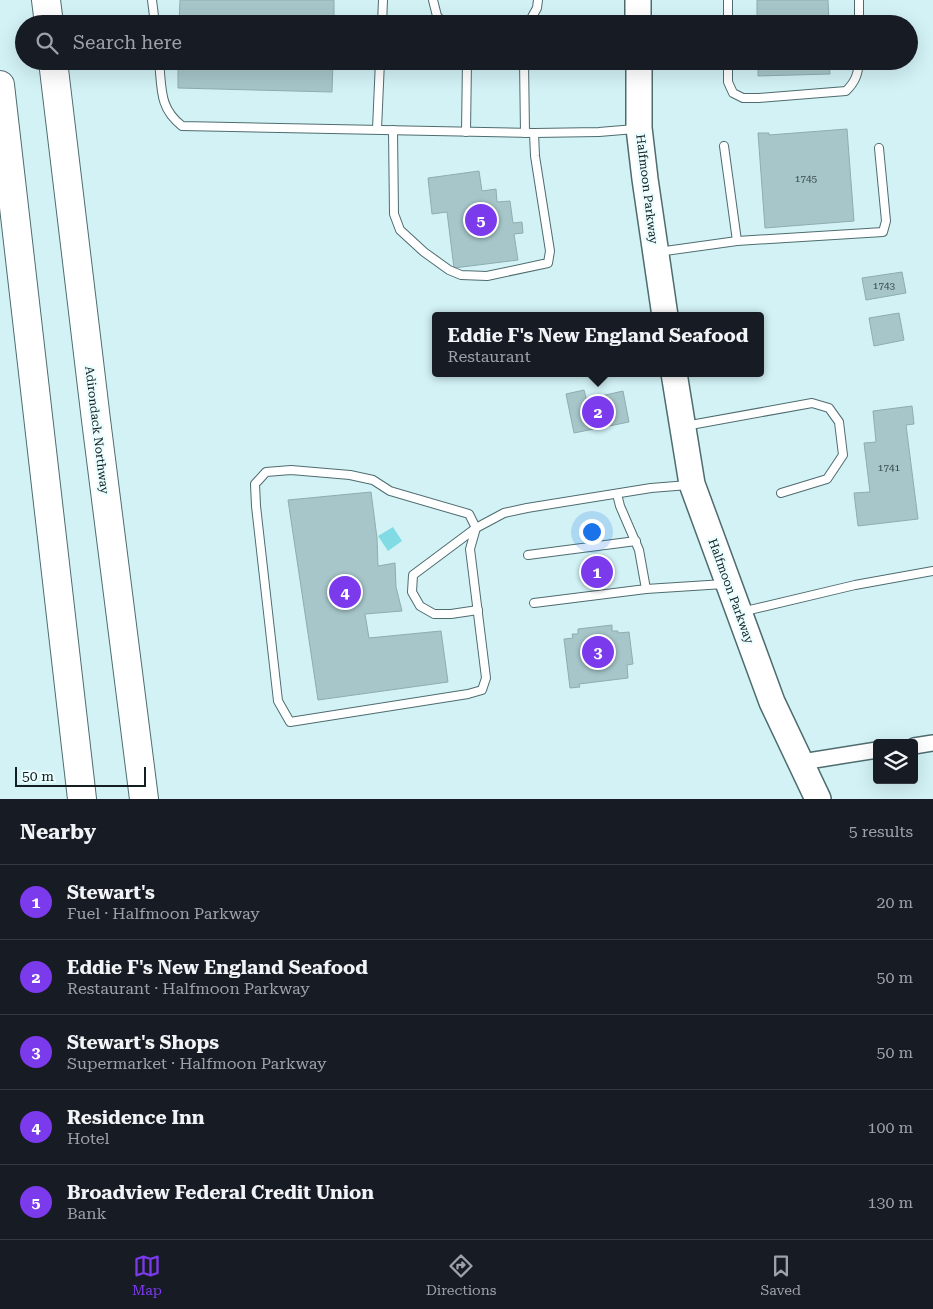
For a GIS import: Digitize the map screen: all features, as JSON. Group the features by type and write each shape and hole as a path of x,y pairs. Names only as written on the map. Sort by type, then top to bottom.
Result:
{"highway":[{"path":"46,0 48,15"},
{"name":"Adirondack Northway","path":"54,70 144,799"},
{"path":"0,85 82,799"}],"main road":[{"path":"638,0 638,15"},
{"name":"Halfmoon Parkway","path":"639,70 639,128 664,312"},
{"name":"Halfmoon Parkway","path":"675,377 692,484 772,702 818,799"}],"street":[{"path":"918,745 933,743"},
{"path":"802,762 873,751"}],"lane":[{"path":"152,0 153,15"},
{"path":"382,15 383,0"},
{"path":"433,0 437,15"},
{"path":"533,15 537,8 538,0"},
{"path":"728,0 728,15"},
{"path":"859,0 859,15"},
{"path":"160,70 163,103 171,118 182,126 529,133 598,132 639,128"},
{"path":"377,129 380,70"},
{"path":"466,132 467,70"},
{"path":"393,130 394,214 400,230 424,252 449,270 461,275 487,276 548,263 550,251 535,156 529,133 525,70"},
{"path":"728,70 728,82 733,93 743,98 846,91 854,83 858,70"},
{"path":"724,146 737,241"},
{"path":"656,253 737,241 883,232 886,221 879,148"},
{"path":"683,426 812,403 829,408 839,422 844,455 827,479 781,493"},
{"path":"291,470 350,475 373,480 390,491 470,514 476,528 470,549 486,678 482,690 468,694 290,722 278,701 257,516 255,484 266,472 291,470"},
{"path":"478,610 452,614 434,614 420,606 412,592 413,575 476,528 504,513 617,494 692,484"},
{"path":"617,494 620,506 639,550 646,590"},
{"path":"528,555 636,541"},
{"path":"739,612 854,585 933,571"},
{"path":"534,603 646,590 728,584"}],"shaded area":[{"path":"393,527 402,541 388,551 378,536"}],"building":[{"path":"180,0 334,0 334,15 179,15"},
{"path":"757,0 828,0 829,15 757,15"},
{"path":"178,70 333,70 332,92 178,88"},
{"path":"758,70 830,70 830,74 758,76"},
{"path":"847,129 854,221 765,228 758,133 769,133 769,135"},
{"path":"479,171 482,191 496,189 497,202 510,201 513,223 522,222 523,233 514,234 518,260 454,268 447,212 432,214 428,178"},
{"path":"902,272 906,293 866,300 862,278"},
{"path":"899,313 904,340 874,346 869,318"},
{"path":"584,390 587,401 601,399 601,396 623,391 629,422 574,433 566,394"},
{"path":"912,406 914,424 906,425 918,519 858,526 854,493 870,492 864,443 876,442 873,411"},
{"path":"371,492 377,538 378,566 395,563 396,587 402,611 365,614 369,638 441,631 448,682 318,700 288,500"},
{"path":"612,625 612,631 618,631 618,633 629,632 633,664 627,665 628,678 579,684 580,687 570,688 564,639 573,638 572,634 578,634 578,629"}],"place":[{"name":"Broadview Federal Credit Union","path":"481,220"},
{"name":"Eddie F's New England Seafood","path":"598,412"},
{"name":"Stewart's","path":"597,572"},
{"name":"Residence Inn","path":"345,592"},
{"name":"Stewart's Shops","path":"598,652"}]}
